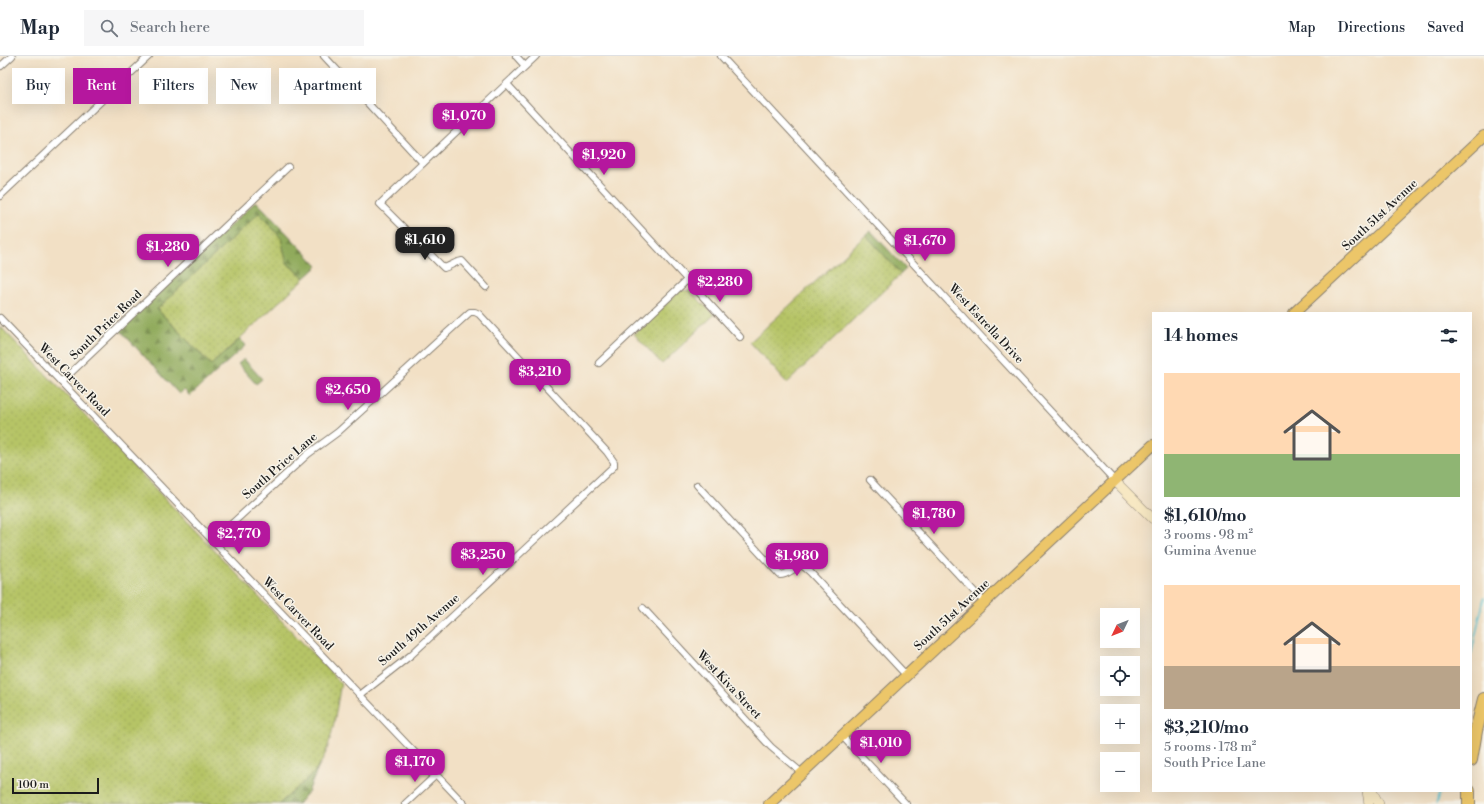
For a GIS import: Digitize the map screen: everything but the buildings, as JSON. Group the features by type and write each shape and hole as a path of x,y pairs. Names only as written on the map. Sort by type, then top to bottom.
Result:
{"highway":[{"path":"1472,754 1484,699"},
{"path":"1469,792 1469,804"}],"main road":[{"name":"South 51st Avenue","path":"1295,312 1484,136"},
{"name":"South 51st Avenue","path":"768,804 1152,446"},
{"name":"West Estrella Drive","path":"1115,481 1152,518"},
{"path":"1367,792 1369,804"},
{"path":"1373,792 1379,804"}],"street":[{"path":"0,66 12,56"},
{"path":"0,196 149,56"},
{"path":"324,56 423,163"},
{"path":"516,56 525,66"},
{"path":"486,287 462,261 455,262 444,268 380,204 536,56"},
{"name":"West Estrella Drive","path":"721,56 1115,481"},
{"path":"507,84 740,337"},
{"name":"South Price Road","path":"61,382 288,167"},
{"path":"599,363 687,280"},
{"name":"South Price Lane","path":"216,537 308,454 338,432 470,312 479,314 612,457 614,466"},
{"name":"West Carver Road","path":"0,318 61,382 216,537 360,695 464,804"},
{"name":"South 49th Avenue","path":"360,695 411,655 614,466"},
{"path":"870,480 984,602"},
{"path":"698,485 780,575 786,575 793,568 802,565 810,572 906,675"},
{"name":"West Kiva Street","path":"643,608 771,747 802,773"},
{"path":"842,736 906,804"},
{"path":"405,804 436,775"}],"green space":[{"path":"256,201 318,266 305,278 288,264 281,238 259,213 157,309 211,365 240,339 246,345 190,396 184,390 179,394 120,330"},
{"path":"259,213 282,238 288,264 305,278 211,365 157,309"},
{"path":"871,231 906,269 901,274 866,235"},
{"path":"866,235 901,274 787,383 750,342"},
{"path":"680,290 690,291 714,315 662,364 634,334"},
{"path":"0,326 341,683 329,743 320,764 310,777 279,804 0,804"},
{"path":"244,359 262,379 256,384 238,364"},
{"path":"320,763 308,792 298,804 279,804 314,773"}],"waterway":[{"path":"1472,651 1484,598"},
{"path":"1436,804 1440,792"}]}
